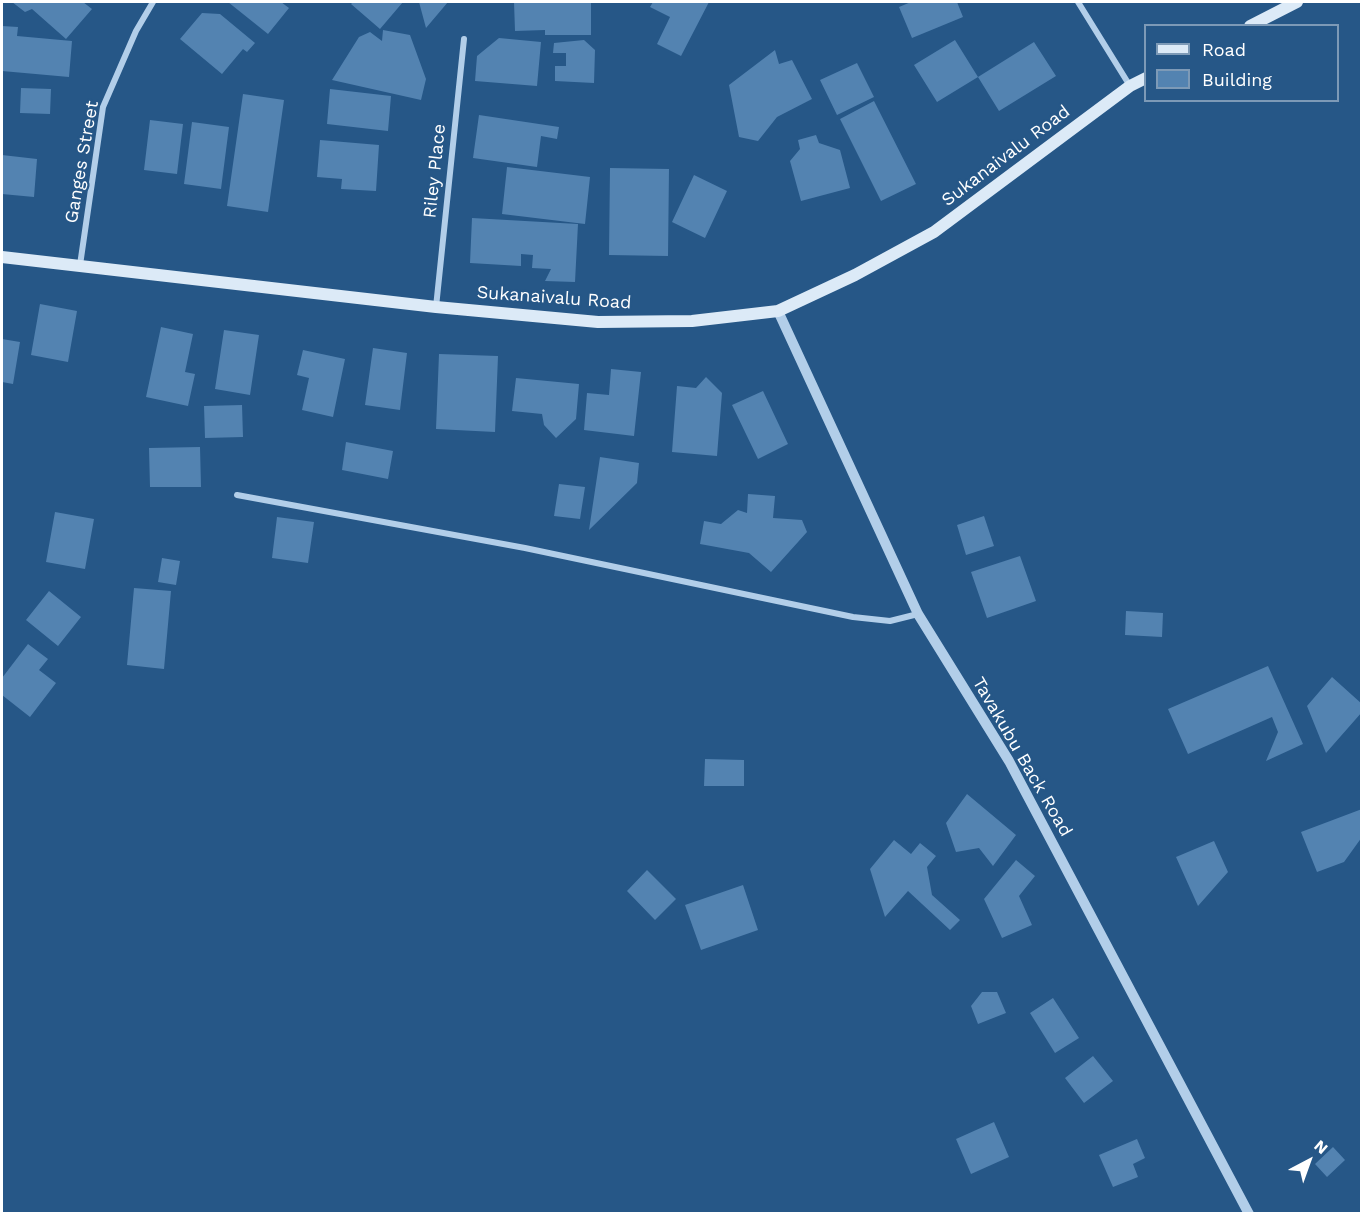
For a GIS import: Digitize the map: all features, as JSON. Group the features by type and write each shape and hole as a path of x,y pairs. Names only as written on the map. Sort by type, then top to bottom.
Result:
{"main road":[{"path":"1254,24 1297,2"},
{"name":"Sukanaivalu Road","path":"2,256 436,307 598,322 692,321 778,311 855,275 934,232 1130,86 1144,79"}],"street":[{"name":"Ganges Street","path":"80,266 103,107 136,31 153,2"},
{"path":"1078,2 1130,86"},
{"name":"Riley Place","path":"436,307 464,39"},
{"name":"Tavakubu Back Road","path":"778,311 918,614 1009,761 1249,1214"},
{"path":"237,495 525,548 853,617 890,621 918,614"}],"building":[{"path":"12,2 83,2 92,9 66,39 32,9 25,12"},
{"path":"228,2 281,2 289,8 268,34"},
{"path":"353,2 403,2 380,29 351,4"},
{"path":"419,2 448,2 426,28"},
{"path":"514,2 591,2 591,35 545,35 545,30 515,31"},
{"path":"653,2 709,2 681,56 657,44 670,17 650,7"},
{"path":"911,2 957,2 963,17 912,38 899,7"},
{"path":"202,13 220,14 255,43 247,52 243,49 222,74 180,39"},
{"path":"2,26 18,27 17,36 72,41 69,77 2,71"},
{"path":"383,30 410,35 426,79 421,100 332,80 359,37 370,32 382,41"},
{"path":"499,38 541,42 537,86 475,81 477,56"},
{"path":"584,40 595,50 594,83 555,81 555,66 566,66 566,53 553,53 554,43"},
{"path":"955,40 978,77 937,102 914,65"},
{"path":"1034,42 1056,76 999,111 978,77"},
{"path":"775,50 779,64 792,60 812,99 777,117 758,141 739,137 729,85"},
{"path":"857,63 874,97 837,115 820,80"},
{"path":"21,88 51,89 50,114 20,113"},
{"path":"330,89 391,96 388,131 327,124"},
{"path":"243,94 284,100 268,212 227,206"},
{"path":"874,101 916,184 881,201 840,119"},
{"path":"479,115 559,127 557,139 541,136 537,167 473,158"},
{"path":"150,120 183,124 177,174 144,170"},
{"path":"192,122 229,127 221,189 184,184"},
{"path":"816,135 819,143 840,150 850,188 801,201 790,161 800,149 798,140"},
{"path":"320,140 379,145 376,191 341,189 342,179 317,177"},
{"path":"2,155 37,159 34,197 2,194"},
{"path":"507,167 590,177 585,224 502,214"},
{"path":"610,168 669,169 668,256 609,255"},
{"path":"694,175 727,191 705,238 672,222"},
{"path":"472,218 578,224 575,282 545,281 551,269 532,268 533,255 521,254 521,266 470,263"},
{"path":"40,304 77,311 68,362 31,355"},
{"path":"161,327 193,334 185,372 195,374 188,406 146,397"},
{"path":"224,330 259,335 250,395 215,389"},
{"path":"2,339 20,342 13,384 2,382"},
{"path":"373,348 407,353 400,410 365,405"},
{"path":"303,350 345,359 333,417 302,410 309,378 297,375"},
{"path":"439,354 498,356 495,432 436,429"},
{"path":"611,369 641,372 634,436 584,430 587,393 609,395"},
{"path":"706,377 722,393 717,456 672,452 677,386 696,388"},
{"path":"516,378 579,384 576,419 556,438 544,425 542,414 512,411"},
{"path":"763,391 788,444 758,459 732,405"},
{"path":"242,405 243,437 205,438 204,406"},
{"path":"346,442 393,451 388,479 342,470"},
{"path":"200,447 201,487 150,487 149,448"},
{"path":"600,457 639,463 637,483 589,530"},
{"path":"559,484 585,487 580,519 554,516"},
{"path":"748,494 775,496 773,518 802,520 807,532 771,572 749,553 700,544 704,521 721,524 738,510 747,513"},
{"path":"55,512 94,519 85,569 46,562"},
{"path":"984,516 994,546 966,555 957,525"},
{"path":"277,517 314,522 308,563 272,558"},
{"path":"1020,556 1036,601 987,618 971,572"},
{"path":"162,558 180,561 176,585 158,582"},
{"path":"134,588 171,591 164,669 127,665"},
{"path":"49,591 81,617 58,646 26,620"},
{"path":"1126,611 1163,613 1162,637 1125,635"},
{"path":"28,644 48,659 39,670 56,683 30,717 2,695 2,678"},
{"path":"1268,666 1303,744 1266,761 1278,732 1272,717 1188,754 1168,709"},
{"path":"1332,677 1362,704 1362,712 1326,753 1307,706"},
{"path":"705,759 744,760 744,786 704,786"},
{"path":"967,794 1016,835 993,866 979,848 956,852 946,823"},
{"path":"1362,809 1362,837 1344,862 1317,872 1301,832"},
{"path":"894,840 911,854 920,843 936,856 927,867 932,895 960,920 950,930 908,891 885,917 870,869"},
{"path":"1214,841 1228,872 1198,906 1176,857"},
{"path":"1016,860 1035,876 1019,896 1032,925 1002,938 984,899"},
{"path":"647,870 676,899 655,920 627,891"},
{"path":"743,885 758,930 701,950 685,905"},
{"path":"982,992 997,992 1006,1013 978,1024 971,1006"},
{"path":"1053,998 1079,1038 1055,1053 1030,1013"},
{"path":"1093,1056 1113,1081 1084,1103 1065,1078"},
{"path":"994,1122 1009,1157 971,1174 956,1139"},
{"path":"1137,1139 1145,1158 1133,1164 1138,1177 1113,1187 1099,1155"},
{"path":"1333,1147 1345,1160 1327,1177 1315,1164"}]}
